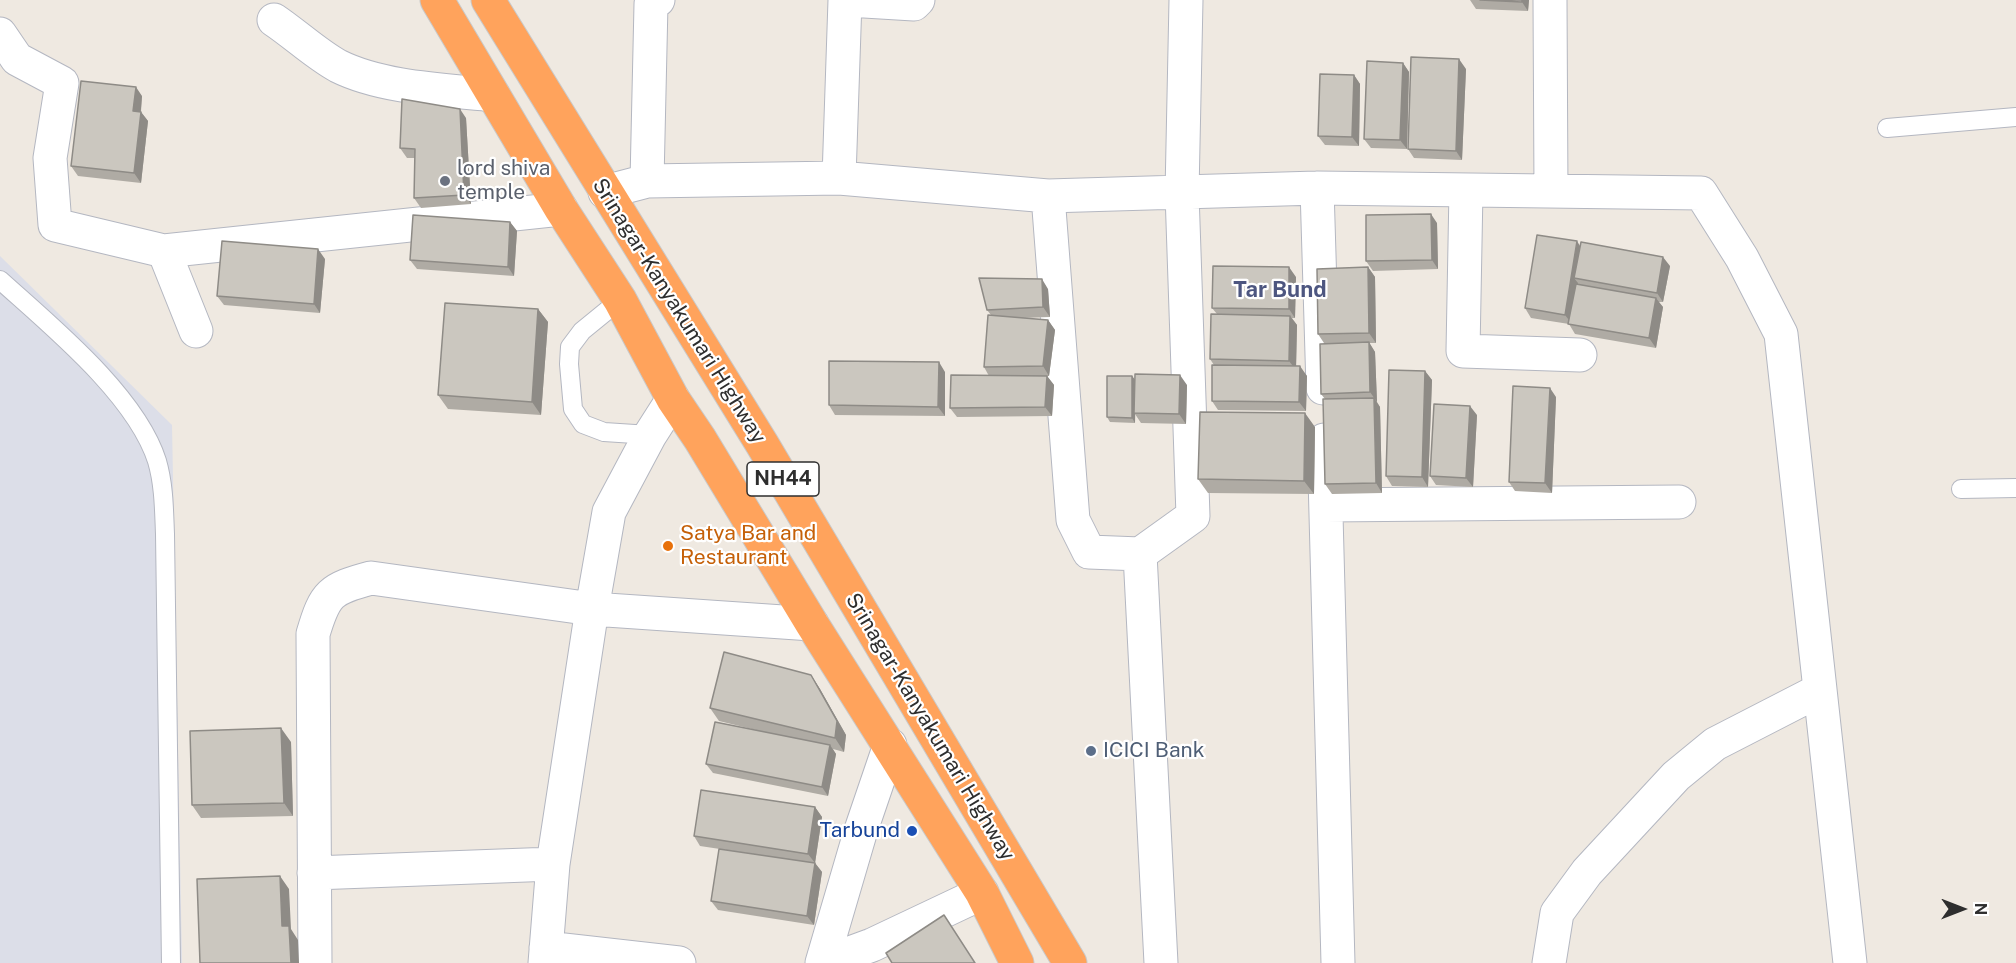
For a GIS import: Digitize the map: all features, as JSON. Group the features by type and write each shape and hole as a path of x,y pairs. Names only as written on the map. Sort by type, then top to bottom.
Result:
{"highway":[{"name":"Srinagar-Kanyakumari Highway","path":"437,0 561,209 620,300 673,399 982,893 1017,963"},
{"name":"Srinagar-Kanyakumari Highway","path":"488,0 762,444 1070,963"}],"street":[{"path":"647,181 651,4 658,0"},
{"path":"839,177 846,0 915,4 918,0"},
{"path":"1048,196 1073,520 1089,552 1140,554 1193,516 1182,193 1186,0"},
{"path":"1550,0 1551,191"},
{"path":"274,20 338,66 379,79 422,87 493,95"},
{"path":"0,34 17,59 62,83 50,158 55,225 164,251 561,209"},
{"path":"605,192 647,181 839,177 1048,196 1317,188 1701,193 1742,258 1781,334 1850,963"},
{"path":"1317,188 1338,963"},
{"path":"1466,190 1463,351 1580,355"},
{"path":"164,251 196,331"},
{"path":"673,399 650,435 609,512 553,864 545,955 679,963"},
{"path":"1326,505 1678,502"},
{"path":"1140,554 1161,963"},
{"path":"315,963 313,634 322,603 343,586 371,578 592,609 812,624"},
{"path":"1549,963 1557,913 1587,872 1676,776 1715,744 1821,690"},
{"path":"890,745 861,830 823,963 868,955 982,893"},
{"path":"314,873 553,864"}],"lane":[{"path":"1887,128 2016,117"},
{"path":"0,280 85,357 139,423 157,461 163,492 165,534 171,963"},
{"path":"620,300 582,331 570,347 568,364 573,409 583,424 604,432 650,435"},
{"path":"1961,489 2016,488"}],"shaded area":[{"path":"0,256 172,425 182,963 0,963"}],"building":[{"path":"1480,0 1522,0 1522,2"},
{"path":"1411,57 1459,59 1456,151 1408,149"},
{"path":"1367,61 1403,63 1400,140 1364,139"},
{"path":"1320,74 1354,75 1352,137 1318,136"},
{"path":"81,81 136,87 133,111 141,112 134,173 71,166"},
{"name":"lord shiva temple","path":"402,99 460,109 464,195 414,198 415,149 400,148"},
{"path":"1431,214 1432,260 1366,261 1366,215"},
{"path":"413,215 510,222 508,267 410,260"},
{"path":"1537,235 1577,241 1565,315 1525,308"},
{"path":"222,241 318,249 314,304 217,296"},
{"path":"1581,242 1663,257 1657,293 1574,278"},
{"path":"1213,266 1289,267 1289,309 1212,308"},
{"path":"1368,267 1369,333 1318,334 1317,269"},
{"path":"979,278 1042,279 1043,307 987,310"},
{"path":"1576,284 1656,298 1649,338 1568,324"},
{"path":"445,303 538,309 532,402 438,395"},
{"path":"1211,314 1290,316 1289,361 1210,359"},
{"path":"988,315 1048,320 1043,366 984,367"},
{"path":"1369,342 1370,392 1321,394 1320,344"},
{"path":"829,361 939,362 938,407 829,405"},
{"path":"1212,365 1300,366 1299,402 1212,401"},
{"path":"1389,370 1425,371 1422,477 1386,476"},
{"path":"1135,374 1180,375 1179,414 1134,413"},
{"path":"951,375 1047,376 1045,407 950,408"},
{"path":"1107,376 1132,376 1132,418 1107,417"},
{"path":"1513,386 1550,388 1545,483 1509,482"},
{"path":"1374,398 1376,483 1325,484 1323,399"},
{"path":"1434,404 1470,406 1466,478 1430,476"},
{"path":"1200,412 1305,413 1304,481 1198,479"},
{"path":"724,652 811,675 837,721 835,738 710,708"},
{"path":"715,722 830,745 822,787 706,764"},
{"path":"281,728 284,803 192,805 190,731"},
{"path":"701,790 815,807 808,854 694,836"},
{"path":"719,849 815,863 807,916 711,901"},
{"path":"280,876 282,926 289,926 291,963 200,963 197,879"},
{"path":"944,915 975,963 892,963 886,953"}],"place":[{"name":"lord shiva temple","path":"445,181"},
{"name":"Satya Bar and Restaurant","path":"668,546"},
{"name":"ICICI Bank","path":"1091,751"},
{"name":"Tarbund","path":"912,831"}],"district":[{"name":"Tar Bund","path":"1280,290"}]}
